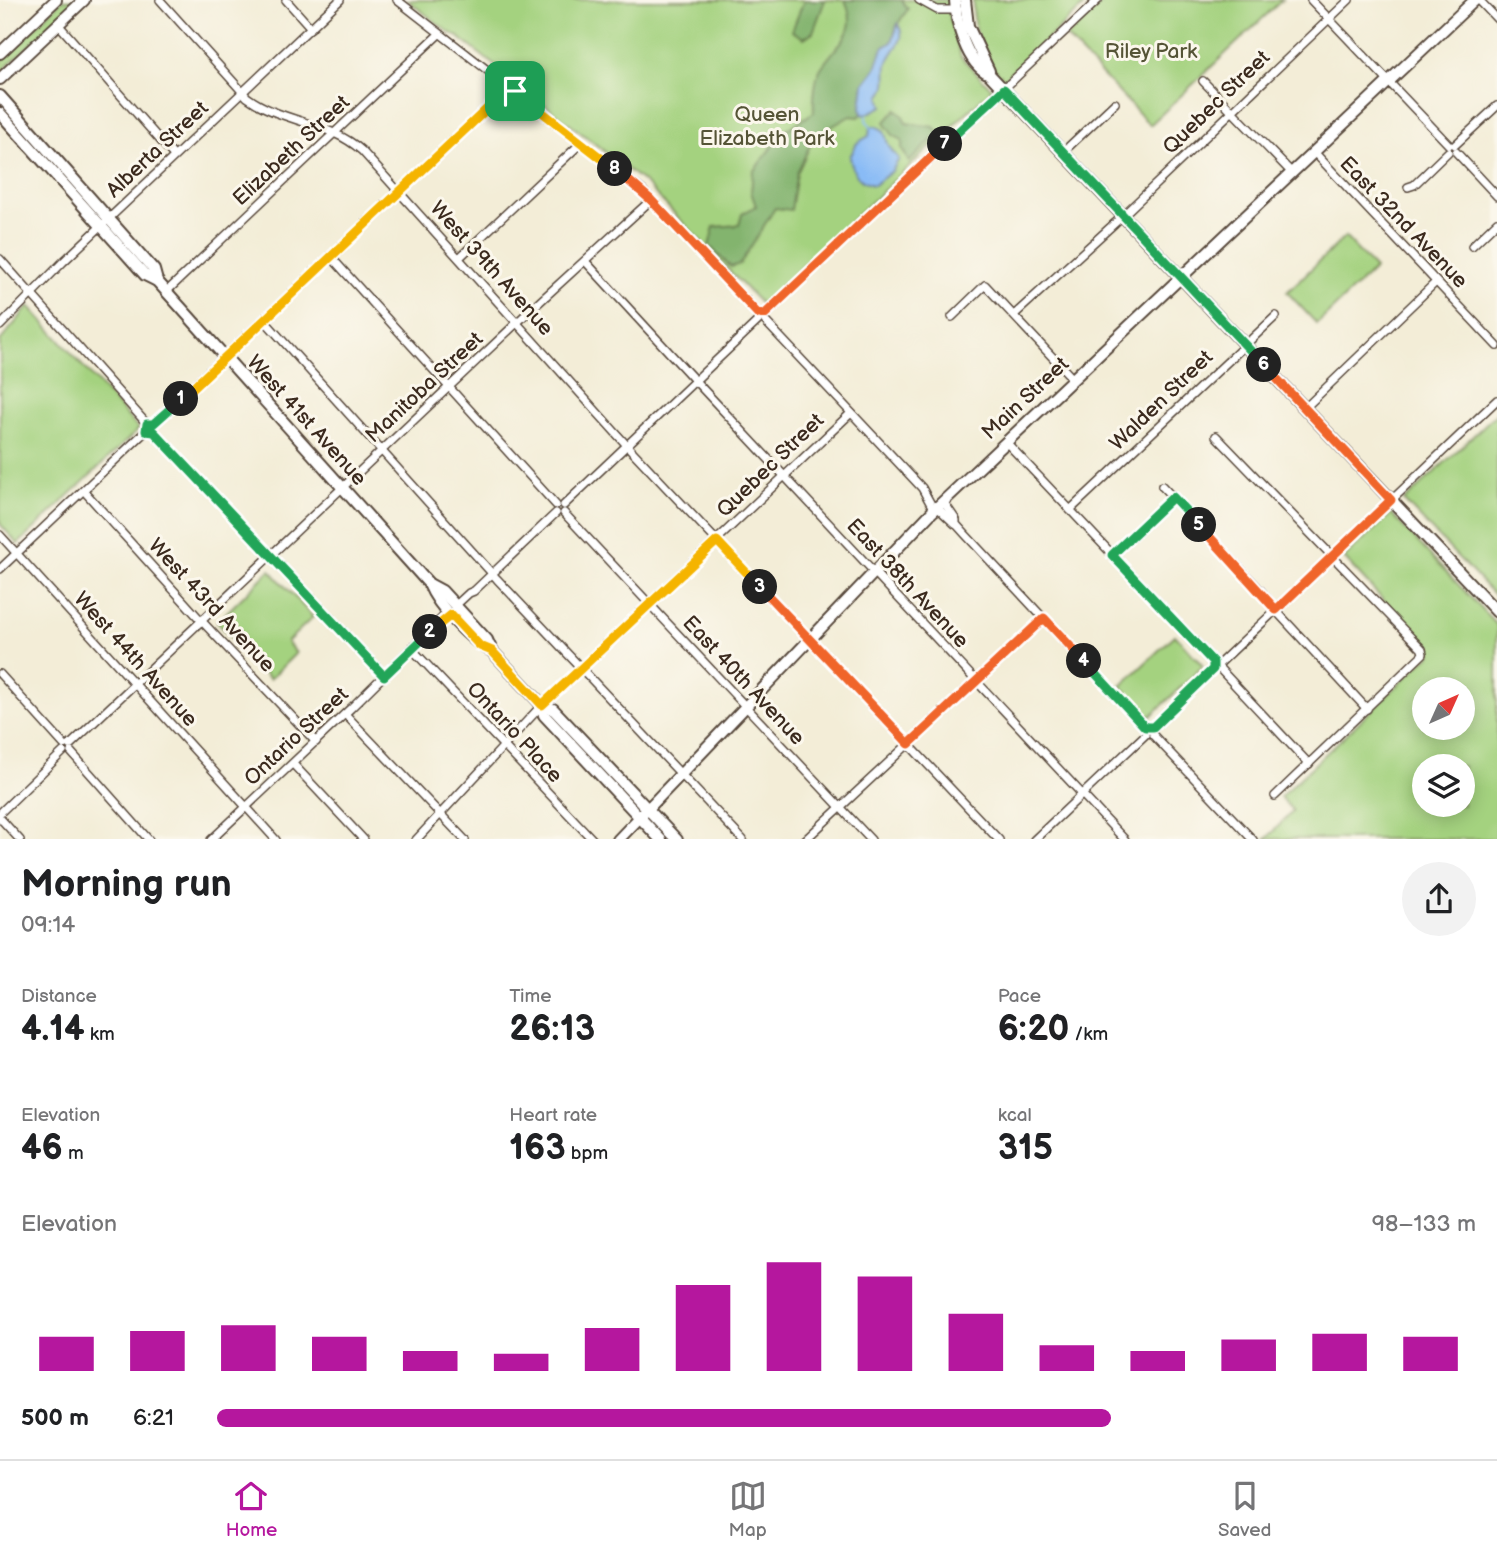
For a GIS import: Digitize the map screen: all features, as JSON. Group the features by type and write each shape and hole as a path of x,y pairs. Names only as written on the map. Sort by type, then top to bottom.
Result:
{"main road":[{"path":"0,53 56,0"},
{"path":"0,79 83,0"},
{"name":"Main Street","path":"618,839 939,506 1477,0"},
{"path":"960,5 970,52 982,70 1004,89 1497,612"},
{"name":"West 41st Avenue","path":"0,96 105,222 145,275 157,281 429,584 442,591 453,611 480,646 492,651 542,705 553,709 643,812"},
{"name":"West 41st Avenue","path":"0,113 105,222"},
{"path":"643,812 661,839"},
{"path":"643,812 677,839"}],"street":[{"name":"West 39th Avenue","path":"160,0 242,92 258,105 342,135 362,151 627,445 999,839"},
{"path":"286,0 311,28"},
{"name":"Alberta Street","path":"0,326 30,293 340,0"},
{"path":"397,0 651,200 922,488 926,489 952,523 956,524 1253,839"},
{"path":"919,0 930,8 960,5"},
{"name":"Ontario Street","path":"211,839 316,742 435,627 436,623 453,611 1098,0"},
{"path":"1311,0 1497,196"},
{"name":"Quebec Street","path":"1014,316 1349,0"},
{"path":"1477,0 1497,19"},
{"path":"58,24 174,156"},
{"name":"Elizabeth Street","path":"166,292 439,34"},
{"path":"1203,81 1292,173"},
{"path":"0,569 510,87"},
{"path":"1063,152 1115,103"},
{"path":"1408,187 1414,185 1497,106"},
{"path":"459,258 580,144"},
{"name":"East 32nd Avenue","path":"1314,152 1497,346"},
{"name":"Manitoba Street","path":"0,813 517,322 651,200"},
{"path":"1472,246 1497,222"},
{"name":"East 40th Avenue","path":"332,258 560,509 871,839"},
{"path":"0,260 150,428 384,676"},
{"name":"East 38th Avenue","path":"585,261 695,382 1125,839"},
{"path":"1305,408 1436,282"},
{"path":"952,317 985,285 1073,379"},
{"name":"Walden Street","path":"1070,510 1276,316"},
{"path":"265,321 492,573 743,839"},
{"path":"1034,839 1497,400"},
{"name":"Quebec Street","path":"416,839 542,705 851,412"},
{"path":"1216,436 1422,649 1423,654 1275,796"},
{"path":"1006,442 1309,764"},
{"path":"1162,486 1367,709"},
{"name":"West 43rd Avenue","path":"84,491 202,622 316,742"},
{"path":"1112,555 1173,497"},
{"name":"West 44th Avenue","path":"0,535 275,839"},
{"path":"805,839 1044,618"},
{"name":"Ontario Place","path":"412,649 593,839"},
{"path":"0,674 149,839"},
{"path":"345,714 465,839"},
{"path":"293,764 364,839"},
{"path":"0,818 20,839"}],"green space":[{"path":"62,0 77,0 0,73 0,63"},
{"name":"Queen Elizabeth Park","path":"407,0 948,0 950,19 961,57 992,89 762,305 645,183"},
{"path":"804,0 825,0 813,32 804,38 792,31"},
{"path":"845,0 901,0 908,9 897,25 892,42 883,48 876,68 864,84 862,114 859,117 850,116 814,137 797,173 791,210 775,208 740,264 731,267 709,246 714,227 739,225 742,214 756,206 751,192 753,172 783,132 814,112 819,72 848,30 850,21"},
{"path":"973,0 1090,0 1004,79 990,63 980,43 974,21"},
{"name":"Riley Park","path":"1105,0 1282,0 1150,125 1066,37"},
{"path":"896,109 906,123 934,127 939,133 909,162 902,149 902,140 893,135 884,123"},
{"path":"1345,237 1375,269 1317,324 1287,292"},
{"path":"29,306 139,429 18,544 0,524 0,341"},
{"path":"1497,413 1497,598 1404,501"},
{"path":"1391,514 1497,625 1497,839 1266,839 1293,811 1280,797 1432,653 1344,558"},
{"path":"270,570 313,617 287,642 296,653 270,679 217,622"},
{"path":"1175,635 1203,666 1150,717 1121,686"}],"water":[{"path":"898,24 901,36 887,65 886,85 880,97 883,106 862,114 864,84 876,68 883,48 892,42"},
{"path":"870,127 883,130 899,159 892,171 874,185 857,176 850,157 857,143 869,136"}],"waterway":[{"path":"867,116 866,120 871,127"}],"route":[{"path":"510,87 515,91 643,191 758,314 765,314 1004,89 1391,500 1276,610 1173,497 1145,523 1112,555 1213,662 1213,669 1153,727 1145,727 1044,618 909,744 717,541 542,705 492,651 480,646 451,615 384,676 154,432 148,432 145,427 148,423 153,424 265,321 510,87"}]}
